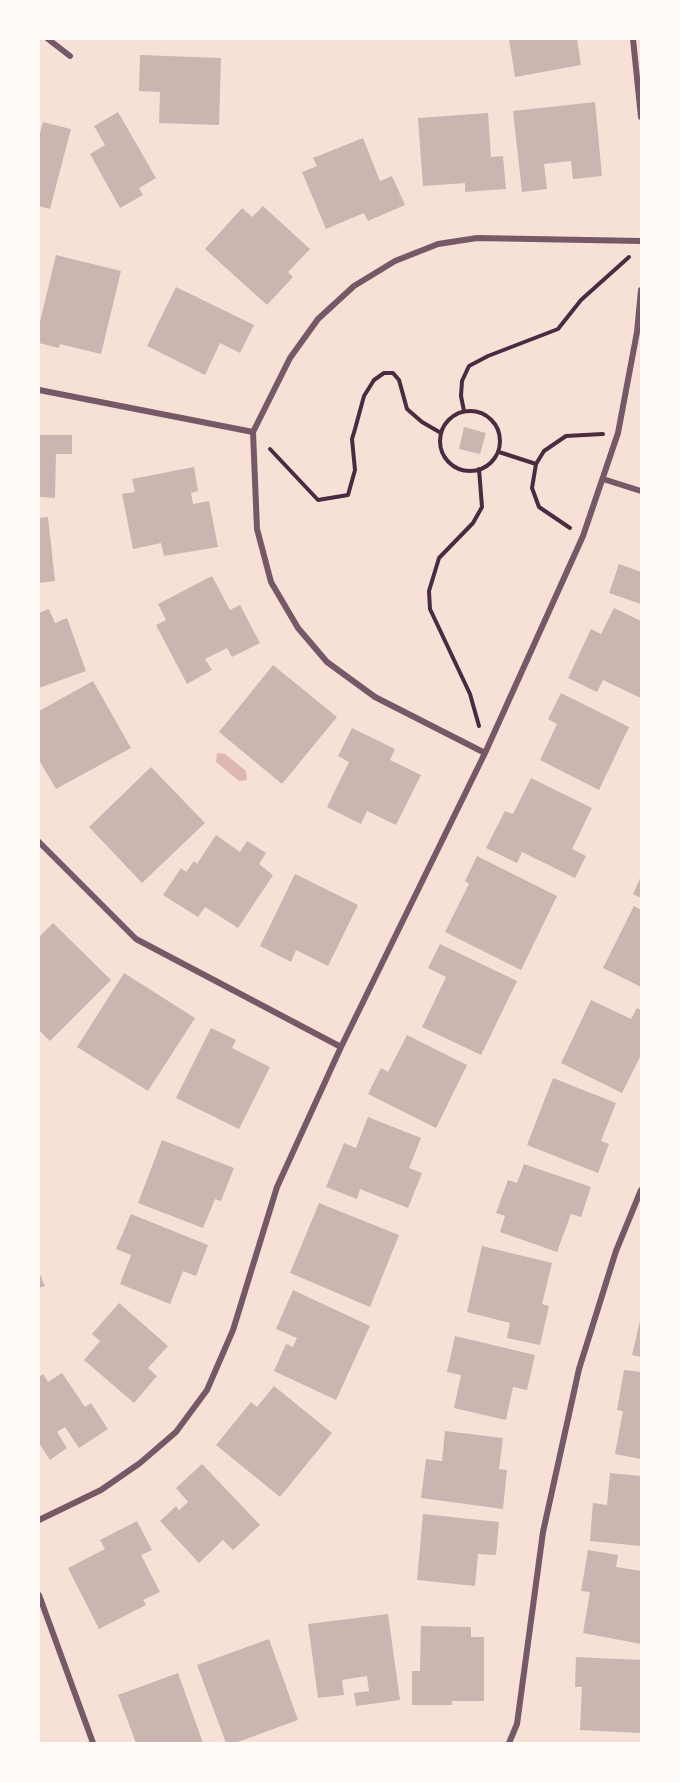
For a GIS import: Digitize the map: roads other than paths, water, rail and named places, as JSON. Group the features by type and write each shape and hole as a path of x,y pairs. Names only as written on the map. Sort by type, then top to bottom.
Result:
{"street":[{"path":"48,39 70,56"},
{"path":"633,39 641,117"},
{"path":"485,753 375,697 327,662 298,628 271,582 257,529 253,432 290,358 318,319 354,286 395,261 438,244 477,238 641,241"},
{"path":"39,1520 100,1490 140,1463 176,1432 207,1390 233,1330 277,1187 342,1047 485,753 583,536 618,433 638,332 641,290"},
{"path":"39,390 253,432"},
{"path":"603,479 641,491"},
{"path":"39,842 136,939 342,1047"},
{"path":"509,1743 517,1724 543,1532 579,1370 616,1251 641,1190"},
{"path":"39,1595 93,1743"}]}
